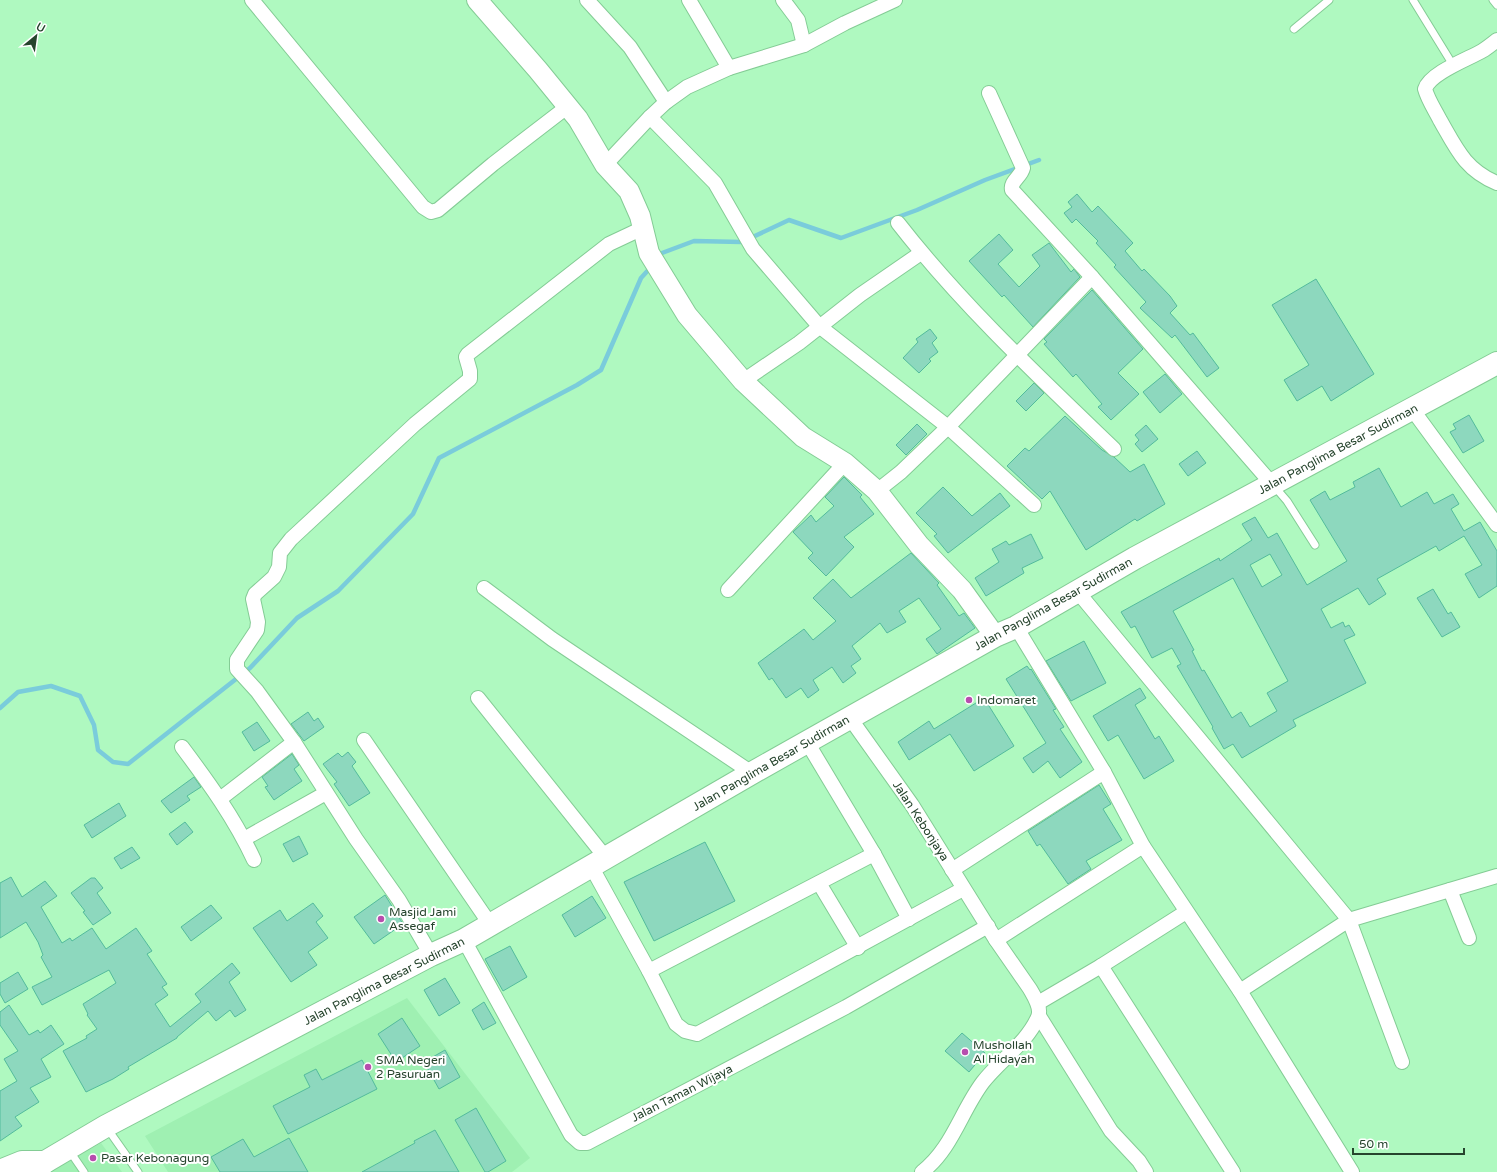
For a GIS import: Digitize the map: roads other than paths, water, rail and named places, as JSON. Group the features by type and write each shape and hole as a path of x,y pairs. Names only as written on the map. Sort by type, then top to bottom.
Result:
{"main road":[{"path":"477,0 578,119 605,165 629,191 643,228 649,253 687,315 743,381 803,437 845,463 877,491 920,544 962,590 995,636"},
{"name":"Jalan Panglima Besar Sudirman","path":"0,1171 22,1162 38,1167 67,1148 106,1126 431,955 464,940 752,773 995,636 1016,627 1077,591 1272,484 1412,409 1496,367"}],"street":[{"path":"252,0 423,207 431,212 438,210 493,164 567,107"},
{"path":"588,0 630,47 666,102"},
{"path":"689,0 729,68"},
{"path":"783,0 798,20 804,45"},
{"path":"605,165 650,116 687,87 729,68 804,45 845,23 871,5 895,0"},
{"path":"1497,40 1482,51 1453,65 1428,82 1425,89 1459,154 1476,172 1497,183"},
{"path":"989,93 1021,163 1022,173 1013,183 1012,190 1092,277 1272,484"},
{"path":"650,116 715,183 753,249 819,326 948,427 1034,505"},
{"path":"898,223 921,253 1016,356 1114,449"},
{"path":"431,955 399,900 326,793 294,742 257,691 241,675 237,660 256,630 258,622 253,598 255,594 274,577 279,567 281,549 415,424 470,379 470,371 466,357 468,354 609,244 643,228"},
{"path":"743,381 799,343 819,326 921,253"},
{"path":"877,491 901,472 948,427 1092,277"},
{"path":"1412,409 1497,525"},
{"path":"728,590 845,463"},
{"path":"484,588 552,638 752,773"},
{"path":"1077,591 1349,920 1402,1062"},
{"path":"1016,627 1104,772 1143,846 1240,991 1352,1172"},
{"path":"478,698 598,862 649,971 676,1024 685,1031 697,1034 858,948 964,889"},
{"name":"Jalan Kebonjaya","path":"850,718 912,805 996,940 1030,989 1038,1009 1111,1131 1139,1161 1146,1172"},
{"path":"364,740 490,924"},
{"path":"220,799 294,742"},
{"path":"807,742 874,854 909,919"},
{"path":"182,747 220,799 244,839 254,860"},
{"path":"952,870 1104,772"},
{"path":"244,839 326,793"},
{"path":"996,940 1143,846"},
{"path":"649,971 874,854"},
{"path":"1240,991 1349,920 1497,876"},
{"path":"819,883 858,948"},
{"path":"1450,890 1469,938"},
{"path":"922,1172 931,1165 948,1143 970,1101 984,1081 1029,1032 1038,1009 1101,966 1186,912"},
{"name":"Jalan Taman Wijaya","path":"464,940 571,1135 580,1143 587,1143 846,1007 988,926"},
{"path":"1101,966 1233,1172"}],"lane":[{"path":"1294,29 1329,0"},
{"path":"1413,0 1453,65"},
{"path":"1493,0 1497,5"},
{"path":"1272,484 1287,501 1315,545"},
{"path":"106,1126 138,1172"},
{"path":"67,1148 84,1172"}],"waterway":[{"path":"658,258 662,253 694,241 742,242 789,220 841,238 917,210 985,180 1039,160"},
{"path":"0,708 18,692 51,686 80,696 94,725 98,750 113,762 128,764 250,668 297,618 338,591 413,514 439,458 577,385 601,370 641,278 651,267"}],"place":[{"name":"Indomaret","path":"969,700"},
{"name":"Masjid Jami Assegaf","path":"381,919"},
{"name":"Mushollah Al Hidayah","path":"965,1052"},
{"name":"SMA Negeri 2 Pasuruan","path":"368,1067"},
{"name":"Pasar Kebonagung","path":"93,1158"}]}
